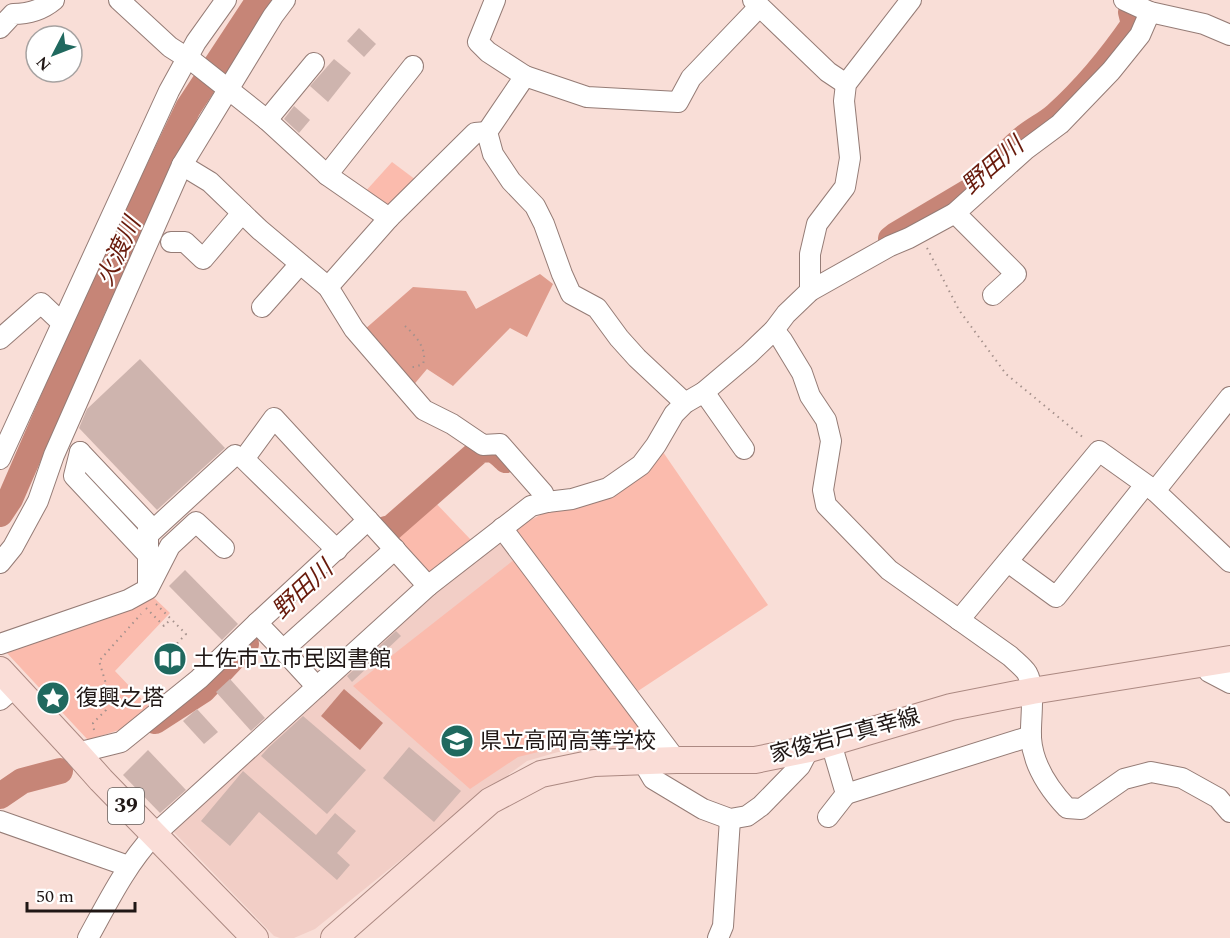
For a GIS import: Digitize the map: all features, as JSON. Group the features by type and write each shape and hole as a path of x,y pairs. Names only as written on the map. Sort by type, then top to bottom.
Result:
{"main road":[{"name":"家俊岩戸真幸線","path":"334,938 490,801 541,774 594,763 755,760 820,746 951,707 1032,691 1230,659"},
{"name":"39","path":"5,685 87,750 101,780 255,938"}],"street":[{"path":"6,14 27,14 46,7 54,0"},
{"path":"119,0 170,47 191,60 267,120 327,175 389,218"},
{"path":"0,459 169,91 191,60 196,42 226,0"},
{"path":"0,563 13,547 38,501 54,455 182,165 224,86 285,0"},
{"path":"495,0 478,42 488,52 525,76 587,97 678,102 691,78 756,3 828,72 846,84"},
{"path":"810,291 810,254 817,224 844,187 850,158 844,101 846,84 911,0"},
{"path":"1124,0 1150,12 1204,24 1230,35"},
{"path":"88,938 141,848 428,586 531,506 572,499 608,488 641,465 674,414 685,403 704,392 774,330 786,314 810,291 955,213 1025,150 1060,124 1111,71 1140,36 1150,12"},
{"path":"267,120 314,63"},
{"path":"327,175 413,66"},
{"path":"525,76 488,132 493,154 511,182 535,206 571,294 597,308 637,358 685,403"},
{"path":"327,287 389,218 475,133 488,132"},
{"path":"182,165 210,182 260,230 327,287 354,329 424,410 452,424 483,445 500,444 543,493 547,502"},
{"path":"171,242 185,242 203,259 242,213"},
{"path":"955,213 1016,274 993,295"},
{"path":"262,307 300,264"},
{"path":"0,339 41,303 62,323"},
{"path":"774,330 782,340 801,373 810,396 826,420 831,441 823,490 826,505 889,570 1010,656 1027,672 1032,691 1031,736 1036,762 1053,793 1067,808 1082,809 1124,778 1151,772 1182,778 1226,799"},
{"path":"704,392 744,449"},
{"path":"1008,561 1056,597 1230,397"},
{"path":"337,550 244,459 274,418 428,586"},
{"path":"959,620 1099,451 1150,488 1230,562"},
{"path":"74,476 81,452 148,524 146,590"},
{"path":"148,535 235,454"},
{"path":"54,455 148,555"},
{"path":"87,750 121,742 263,629 368,520"},
{"path":"0,644 128,600 146,590 170,546 196,522 224,548"},
{"path":"502,528 676,760"},
{"path":"283,650 395,549"},
{"path":"263,629 317,687"},
{"path":"1203,663 1209,672 1230,683"},
{"path":"828,817 846,794 1031,736"},
{"path":"643,762 653,779 704,809 730,819 747,816 761,806 820,746 846,794"},
{"path":"718,938 723,926 730,819"},
{"path":"0,821 128,867"}],"path":[{"path":"920,232 959,310 1006,374 1099,451"},
{"path":"405,326 424,350 425,358 423,364 407,367"},
{"path":"146,590 186,634 171,651"},
{"path":"87,750 93,723 106,710 106,687 99,661 146,607 164,626 171,619"}],"shaded area":[{"path":"392,162 420,183 390,213 364,193"},
{"path":"540,274 553,284 527,337 510,328 453,386 427,369 411,388 364,330 413,287 466,291 476,309"},
{"path":"663,452 768,605 638,691 512,530 544,513 621,492"},
{"path":"431,498 471,540 435,571 425,573 389,533"},
{"name":"県立高岡高等学校","path":"498,539 507,540 654,737 650,746 558,752 527,761 481,795 315,929 294,938 274,936 169,827 333,678"},
{"path":"515,559 651,736 646,743 558,747 518,757 470,789 353,686"},
{"path":"150,594 170,613 115,671 151,709 119,730 88,740 6,652"},
{"path":"344,689 383,723 360,750 321,716"}],"building":[{"path":"359,28 376,44 364,57 347,41"},
{"path":"334,59 351,73 328,102 310,86"},
{"path":"294,106 310,120 299,133 284,119"},
{"path":"140,359 225,448 157,510 79,428 87,409"},
{"path":"185,570 238,624 222,640 169,586"},
{"path":"396,631 401,636 352,682 347,676"},
{"path":"230,679 265,718 251,731 216,692"},
{"path":"197,709 218,732 204,744 183,721"},
{"path":"303,716 366,770 327,814 261,756"},
{"path":"409,747 461,791 434,822 383,778"},
{"path":"148,750 186,790 160,813 123,775"},
{"path":"243,771 316,835 335,813 356,831 337,853 350,865 337,880 259,812 230,846 201,821"}],"waterway":[{"name":"火渡川","path":"0,514 10,499 93,308 188,108 259,0"},
{"name":"野田川","path":"891,239 970,191 1023,138 1052,119 1067,105 1098,71 1134,24 1131,12"},
{"name":"野田川","path":"386,529 391,528 480,450 489,449 506,460"},
{"name":"野田川","path":"155,721 203,690 246,644"},
{"name":"野田川","path":"0,796 22,781 60,771"}],"place":[{"name":"土佐市立市民図書館","path":"170,659"},
{"name":"復興之塔","path":"53,698"},
{"name":"県立高岡高等学校","path":"457,741"}]}
